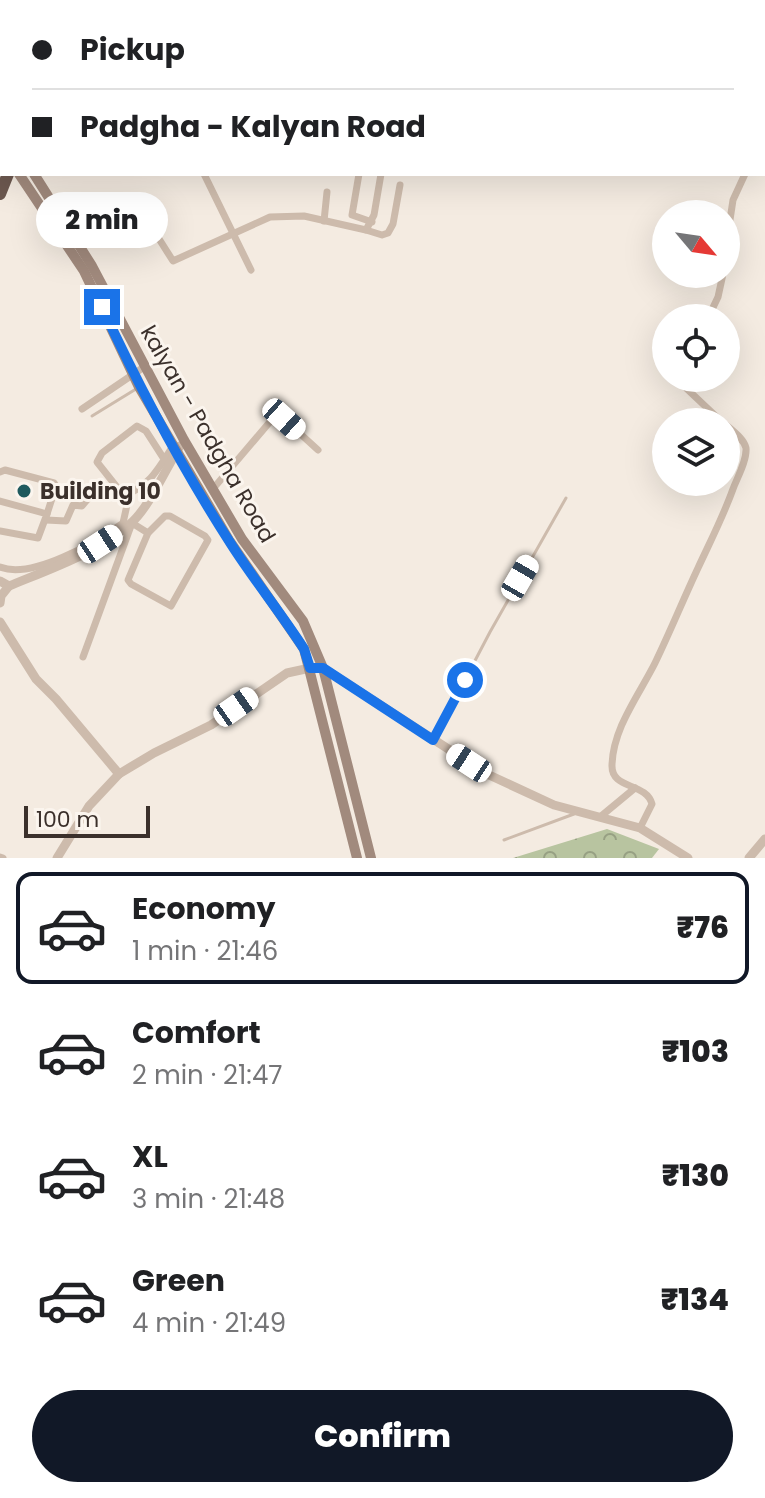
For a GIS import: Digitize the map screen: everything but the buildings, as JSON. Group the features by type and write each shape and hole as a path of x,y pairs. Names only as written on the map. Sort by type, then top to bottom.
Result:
{"main road":[{"path":"20,176 88,268"},
{"name":"kalyan - Padgha Road","path":"35,176 212,490 237,542 303,621 323,668 371,858"},
{"path":"114,320 139,387 175,449 304,649 357,858"}],"street":[{"path":"205,176 251,270"},
{"path":"345,226 352,215 359,176"},
{"path":"366,230 372,222 381,176"},
{"path":"733,200 744,176"},
{"path":"154,231 173,261 270,217 304,216 382,235 388,233 393,224 400,185"},
{"path":"324,221 327,192"},
{"path":"352,215 372,222"},
{"path":"82,409 144,367"},
{"path":"690,392 707,408"},
{"path":"212,490 274,417 284,419 318,450"},
{"path":"0,567 28,570 38,567 123,523 124,496 97,462 102,453 137,426 146,431 164,459"},
{"path":"740,439 746,449 740,470"},
{"path":"0,501 66,521 73,505 82,506 91,492 124,496 142,488 164,459 184,440"},
{"path":"83,657 132,523 175,449"},
{"path":"0,531 38,538 56,486 1,471"},
{"path":"640,828 652,804 646,792 619,781 612,773 617,737 668,637 731,496"},
{"path":"165,516 170,516 208,540 171,606 128,580 148,533 165,516"},
{"path":"132,523 148,533"},
{"path":"0,603 5,583 74,558 132,523"},
{"path":"0,622 36,679 119,774"},
{"path":"57,858 89,806 119,774 211,725 287,673 310,668 323,668 487,774 554,805 640,828 688,858"},
{"path":"600,817 635,788"},
{"path":"749,858 765,839"}],"lane":[{"path":"92,416 139,387"},
{"path":"433,740 566,498"},
{"path":"504,840 577,813"}],"green space":[{"path":"607,829 659,849 652,858 513,858"}],"place":[{"name":"Building 10","path":"24,491"}],"route":[{"path":"102,307 139,387 176,452 232,546 304,649 310,668 323,668 433,740 465,680"}]}
